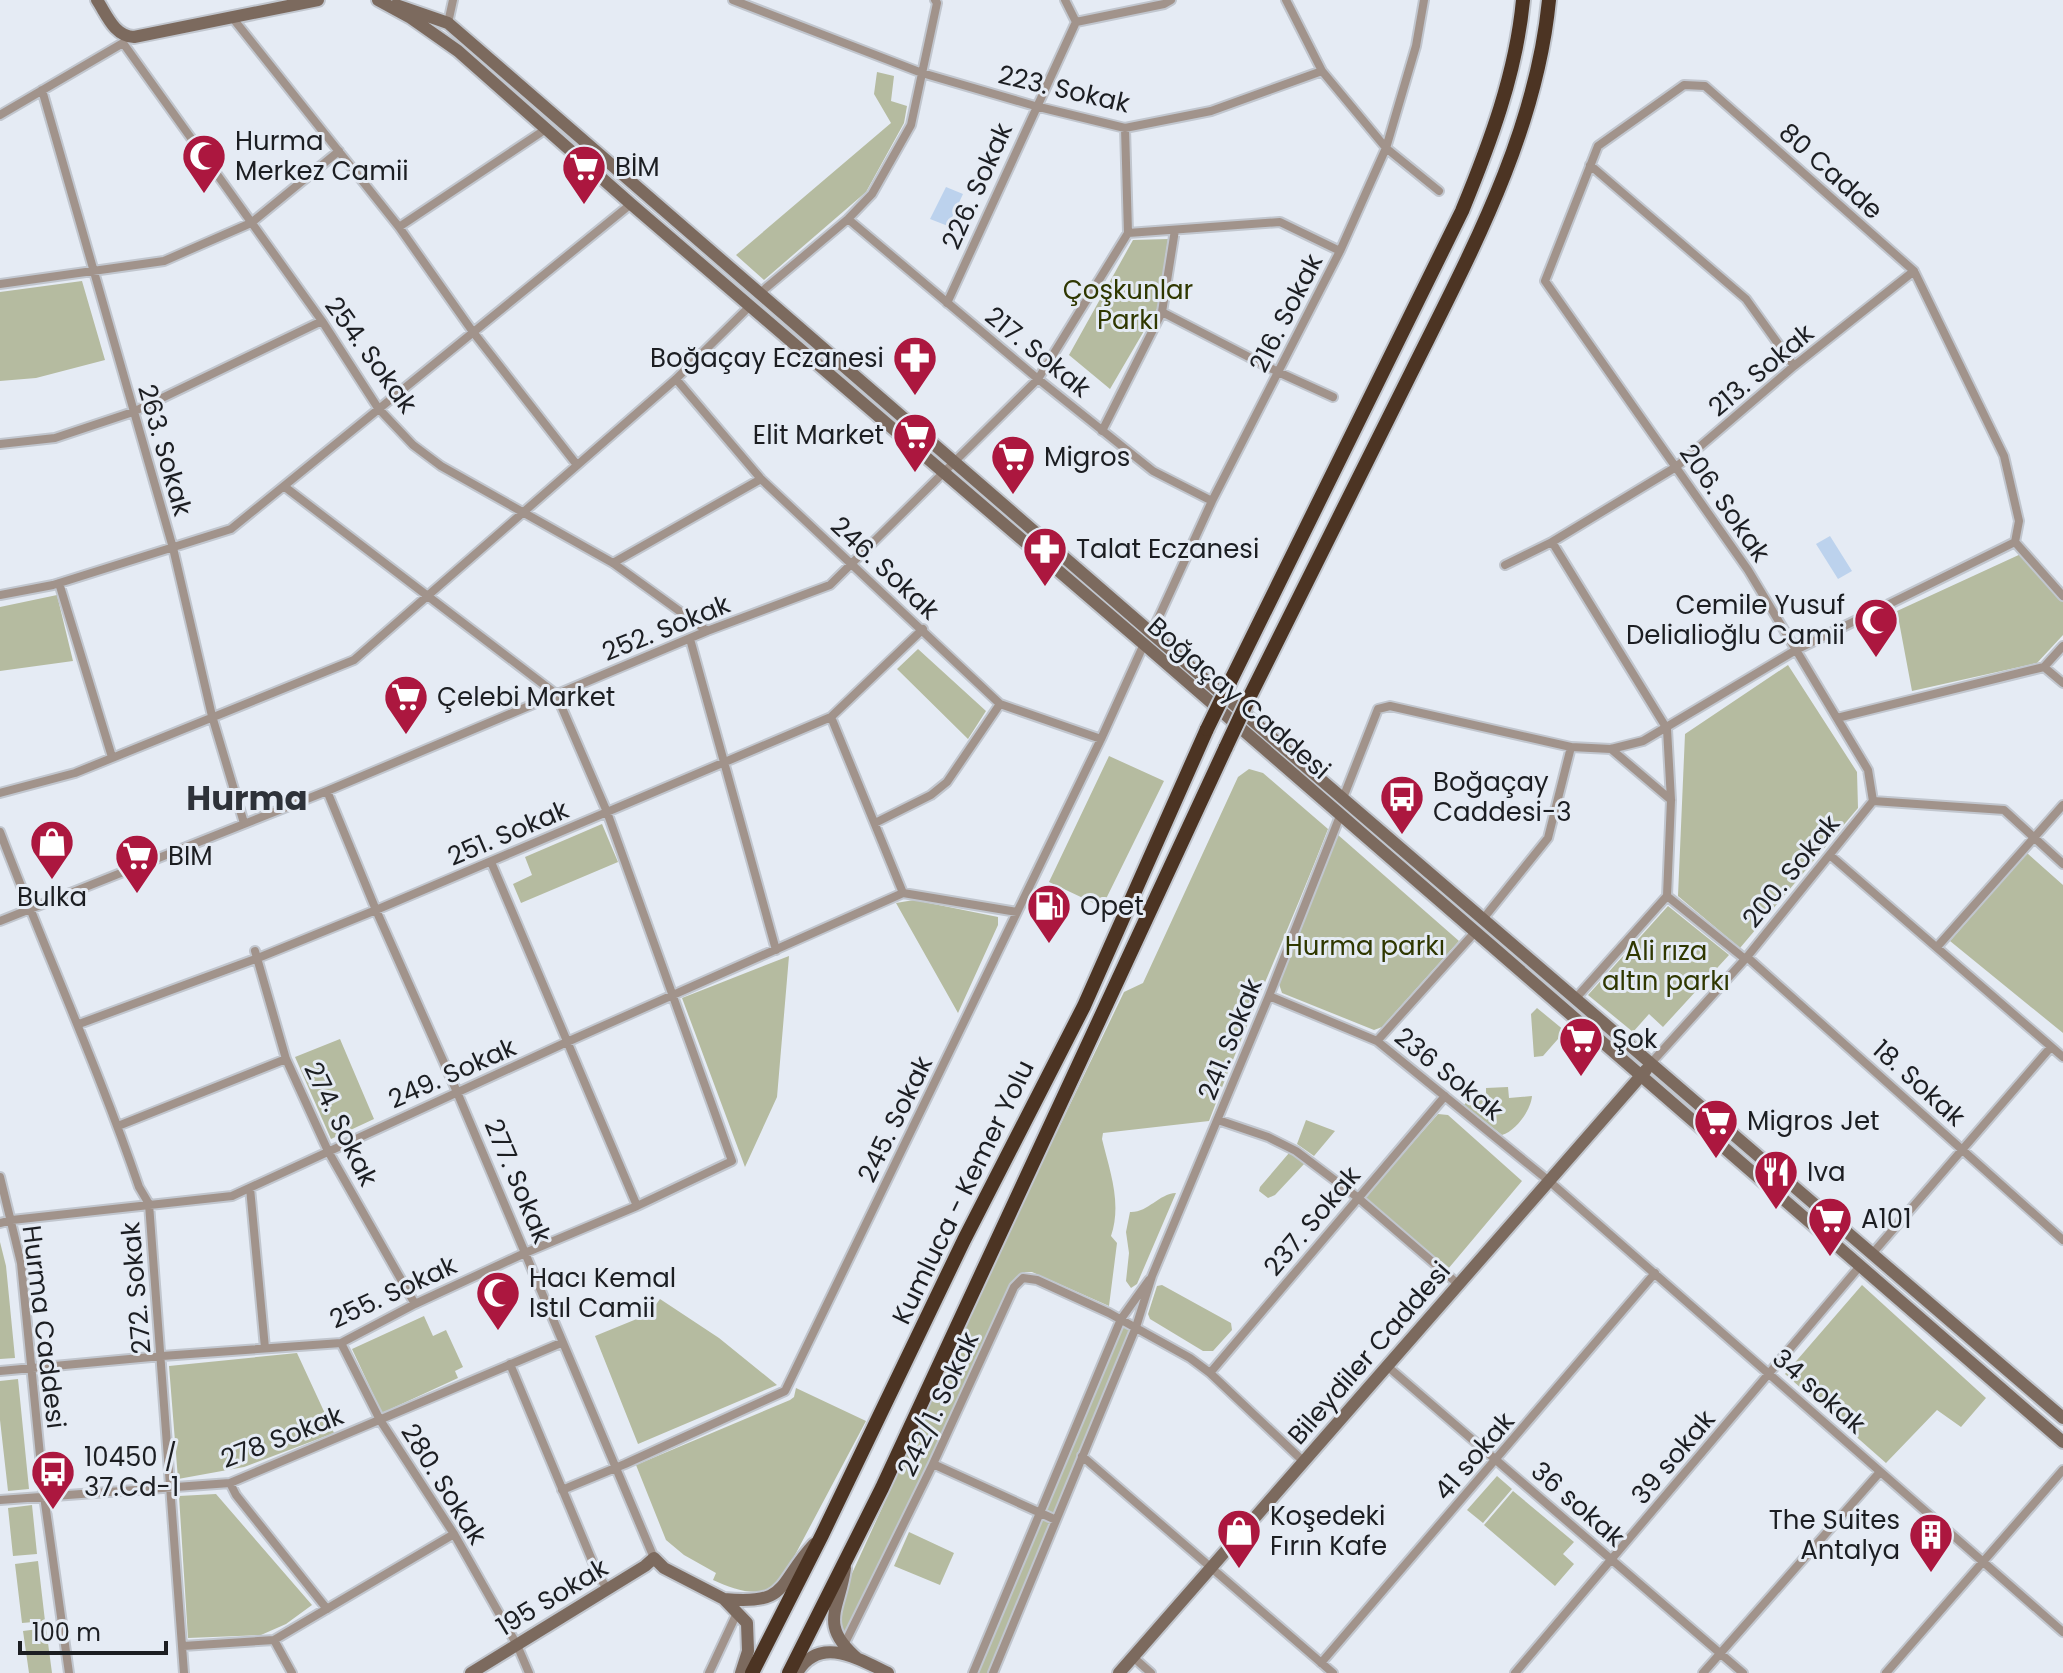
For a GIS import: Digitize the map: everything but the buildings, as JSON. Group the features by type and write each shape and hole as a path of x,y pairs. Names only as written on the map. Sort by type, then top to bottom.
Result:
{"highway":[{"name":"Kumluca - Kemer Yolu","path":"752,1673 964,1240 1084,1006 1207,729 1462,211 1488,146 1508,82 1523,0"},
{"name":"Kumluca - Kemer Yolu","path":"789,1673 882,1488 1249,698 1485,223 1530,99 1540,61 1549,0"}],"main road":[{"path":"97,0 124,40 318,0"},
{"name":"Boğaçay Caddesi","path":"378,0 414,9 448,23 2063,1418"},
{"name":"Boğaçay Caddesi","path":"378,0 411,18 458,51 2063,1442"},
{"name":"Bileydiler Caddesi","path":"1119,1673 1652,1062"},
{"path":"724,1599 764,1600 775,1593 822,1535"},
{"path":"654,1558 664,1568 724,1599 747,1623 749,1640 741,1673"},
{"name":"195 Sokak","path":"476,1672 654,1558"},
{"path":"846,1559 833,1616 844,1645 858,1659"},
{"path":"797,1673 807,1659 832,1652 858,1659 888,1673"}],"street":[{"path":"448,23 453,0"},
{"name":"223. Sokak","path":"733,0 922,73 1125,128 1211,111 1322,71"},
{"path":"1065,0 1076,22 1171,0"},
{"path":"1286,0 1322,71 1386,148 1439,191"},
{"name":"216. Sokak","path":"1152,632 1212,501 1340,251 1386,148 1416,46 1424,0"},
{"path":"760,293 848,219 872,194 911,125 938,1"},
{"path":"231,16 399,227 473,332 577,465"},
{"name":"226. Sokak","path":"947,303 1076,22"},
{"path":"0,115 124,40"},
{"name":"254. Sokak","path":"124,40 322,321 378,408 413,445 441,466 613,563 707,631"},
{"name":"80 Cadde","path":"1545,281 1598,146 1684,85 1705,86 1914,271 2004,456 2019,521 2015,542"},
{"name":"263. Sokak","path":"42,90 173,548 212,716 244,823"},
{"path":"1125,128 1128,233 1280,222 1340,251"},
{"path":"399,227 546,129"},
{"path":"0,284 164,261 251,223 339,151"},
{"path":"1590,165 1746,299 1794,366"},
{"path":"0,595 59,583 231,529 631,204"},
{"name":"217. Sokak","path":"848,219 1153,471 1212,501"},
{"path":"1102,431 1162,312 1175,230"},
{"name":"252. Sokak","path":"0,921 327,791 707,631 830,585 1038,379 1128,233"},
{"name":"213. Sokak","path":"1505,565 1552,542 1676,467 1794,366 1914,271"},
{"name":"206. Sokak","path":"1545,281 1748,570 1868,770 1873,801"},
{"path":"0,793 75,773 354,660 676,379 750,306"},
{"path":"1162,312 1333,397"},
{"path":"0,444 55,438 133,412 322,321"},
{"name":"246. Sokak","path":"676,379 761,479 1000,704 1101,739"},
{"path":"613,563 761,479"},
{"path":"285,487 556,694 607,812 672,996"},
{"path":"1552,542 1667,729 1671,800 1667,896 1576,998"},
{"path":"1343,798 1378,709 1390,706 1571,747 1611,749 1643,741 1667,729 1796,650 2015,542 2063,596"},
{"path":"59,583 112,757"},
{"name":"251. Sokak","path":"79,1024 376,910 831,717 923,629"},
{"path":"690,639 776,950"},
{"name":"245. Sokak","path":"562,1490 785,1391 1144,644"},
{"path":"1837,718 2044,667 2063,646"},
{"path":"2044,667 2063,683"},
{"path":"875,823 931,795 947,782 1000,704"},
{"path":"831,717 903,893 1017,912"},
{"path":"1483,919 1548,838 1571,747"},
{"path":"1611,749 1671,800"},
{"name":"277. Sokak","path":"327,791 654,1558"},
{"name":"200. Sokak","path":"1652,1062 1746,958 1873,801 2004,810 2034,838"},
{"path":"1937,947 2063,805"},
{"name":"241. Sokak","path":"993,1673 1136,1327 1152,1276 1340,816"},
{"name":"272. Sokak","path":"0,832 29,909 79,1024 139,1187 149,1204 184,1673"},
{"path":"2034,838 2063,864"},
{"path":"1831,856 2063,1057"},
{"path":"491,862 637,1206"},
{"name":"249. Sokak","path":"0,1223 232,1196 567,1042 903,893"},
{"name":"18. Sokak","path":"1667,896 1746,958 2063,1240"},
{"path":"1377,1041 1476,931"},
{"name":"274. Sokak","path":"256,954 286,1059 328,1151 415,1304"},
{"name":"255. Sokak","path":"0,1371 341,1343 415,1304 732,1161 672,996"},
{"name":"236 Sokak","path":"1269,996 1377,1041 1549,1181"},
{"path":"1872,1254 2051,1047"},
{"path":"118,1126 286,1059"},
{"name":"237. Sokak","path":"1210,1373 1445,1096"},
{"path":"1218,1120 1290,1147 1357,1197 1458,1284"},
{"name":"Hurma Caddesi","path":"0,1177 21,1263 44,1496 69,1673"},
{"name":"34 sokak","path":"1549,1181 2063,1632"},
{"path":"250,1188 265,1348"},
{"name":"39 sokak","path":"1515,1673 1860,1266"},
{"name":"41 sokak","path":"1321,1663 1655,1273"},
{"name":"241. Sokak","path":"973,1673 1121,1319 1152,1276"},
{"name":"242/1. Sokak","path":"844,1645 1018,1281 1023,1278 1037,1280 1121,1319"},
{"path":"1121,1319 1190,1358 1210,1373 1304,1462"},
{"name":"280. Sokak","path":"341,1343 380,1420 454,1534 517,1645 529,1673"},
{"name":"278 Sokak","path":"0,1500 230,1483 561,1343"},
{"path":"510,1364 599,1577 608,1589"},
{"name":"36 sokak","path":"1387,1366 1743,1673"},
{"path":"1082,1456 1333,1673"},
{"path":"933,1464 1056,1520"},
{"path":"1886,1673 2063,1470"},
{"path":"1703,1673 1880,1472"},
{"path":"230,1483 236,1495 327,1609"},
{"path":"183,1646 274,1640 454,1534"},
{"path":"709,1673 737,1613"},
{"path":"274,1640 292,1673"},
{"path":"1133,1657 1151,1673"}],"green space":[{"path":"877,72 894,76 891,101 907,106 904,123 866,192 764,280 736,255 891,123 874,94"},
{"name":"Çoşkunlar Parkı","path":"1168,239 1158,307 1110,389 1069,355 1133,240"},
{"path":"82,281 105,360 36,378 0,381 0,292"},
{"path":"2023,553 2063,602 2063,635 2037,663 1912,691 1897,611"},
{"path":"57,595 73,661 0,671 0,607"},
{"path":"918,649 986,711 968,739 897,669"},
{"path":"1788,665 1857,772 1858,808 1740,948 1678,896 1685,734"},
{"path":"1109,756 1164,781 1102,907 1049,882"},
{"path":"1249,769 1263,773 1328,829 1209,1121 1103,1133 1115,1200 1111,1236 1117,1243 1109,1306 1032,1272 1016,1277 849,1630 842,1632 839,1606 843,1593 1013,1223 1124,992 1143,983 1238,777"},
{"path":"602,824 618,862 521,903 513,884 532,875 525,857"},
{"name":"Hurma parkı","path":"1337,834 1459,941 1382,1027 1374,1030 1282,993 1279,984"},
{"path":"2027,853 2063,885 2063,1033 1950,941"},
{"path":"914,900 998,917 998,925 958,1013 896,903"},
{"name":"Ali rıza altın parkı","path":"1668,906 1729,955 1663,1027 1649,1014 1633,1032 1588,995"},
{"path":"789,956 777,1097 745,1167 682,998"},
{"path":"1537,1008 1565,1031 1543,1056 1534,1057 1531,1014"},
{"path":"340,1039 374,1119 331,1139 295,1057"},
{"path":"1508,1087 1509,1098 1532,1096 1522,1119 1502,1135 1464,1105 1470,1098 1486,1097 1486,1088"},
{"path":"1438,1114 1448,1115 1522,1181 1448,1269 1364,1198"},
{"path":"1306,1120 1335,1131 1314,1156 1297,1144"},
{"path":"1289,1153 1305,1163 1275,1195 1268,1198 1259,1191 1260,1187"},
{"path":"1176,1193 1137,1284 1131,1288 1126,1281 1129,1253 1126,1232 1130,1212 1142,1210"},
{"path":"0,1242 6,1266 15,1358 0,1359"},
{"path":"1162,1285 1231,1323 1232,1330 1213,1351 1203,1351 1150,1319 1148,1314 1157,1286"},
{"path":"1862,1285 1986,1398 1961,1427 1937,1410 1886,1463 1785,1374"},
{"path":"660,1299 719,1338 777,1385 638,1444 595,1336 649,1314"},
{"path":"424,1316 433,1336 446,1330 463,1367 455,1371 458,1378 382,1413 352,1349"},
{"path":"1123,1322 1132,1327 1054,1516 1044,1511"},
{"path":"297,1353 334,1433 244,1467 178,1479 169,1366"},
{"path":"18,1379 29,1489 8,1491 0,1420 0,1381"},
{"path":"796,1388 866,1421 787,1570 773,1589 750,1592 735,1589 713,1580 716,1573 684,1555 666,1540 636,1465 790,1400"},
{"path":"1497,1476 1512,1489 1483,1523 1467,1510"},
{"path":"1513,1491 1574,1542 1563,1554 1574,1564 1555,1586 1484,1525"},
{"path":"216,1494 312,1605 286,1624 261,1635 188,1638 179,1496"},
{"path":"32,1505 37,1554 13,1556 8,1508"},
{"path":"1041,1518 1051,1522 989,1673 977,1673"},
{"path":"909,1532 954,1553 940,1585 894,1566"},
{"path":"38,1561 45,1621 22,1623 15,1564"},
{"path":"46,1628 52,1673 29,1673 23,1631"}],"water":[{"path":"946,187 963,194 948,226 930,219"},
{"path":"1830,536 1852,571 1838,579 1816,544"}],"place":[{"name":"Hurma Merkez Camii","path":"204,195"},
{"name":"BİM","path":"584,206"},
{"name":"Boğaçay Eczanesi","path":"915,397"},
{"name":"Elit Market","path":"915,474"},
{"name":"Migros","path":"1013,496"},
{"name":"Talat Eczanesi","path":"1045,588"},
{"name":"Cemile Yusuf Delialioğlu Camii","path":"1876,659"},
{"name":"Çelebi Market","path":"406,736"},
{"name":"Boğaçay Caddesi-3","path":"1402,836"},
{"name":"Bulka","path":"52,881"},
{"name":"BIM","path":"137,895"},
{"name":"Opet","path":"1049,945"},
{"name":"Şok","path":"1581,1078"},
{"name":"Migros Jet","path":"1716,1160"},
{"name":"Iva","path":"1776,1211"},
{"name":"A101","path":"1830,1258"},
{"name":"Hacı Kemal Istıl Camii","path":"498,1332"},
{"name":"10450 / 37.Cd-1","path":"53,1511"},
{"name":"Koşedeki Fırın Kafe","path":"1239,1570"},
{"name":"The Suites Antalya","path":"1931,1574"}],"district":[{"name":"Hurma","path":"247,798"}]}
